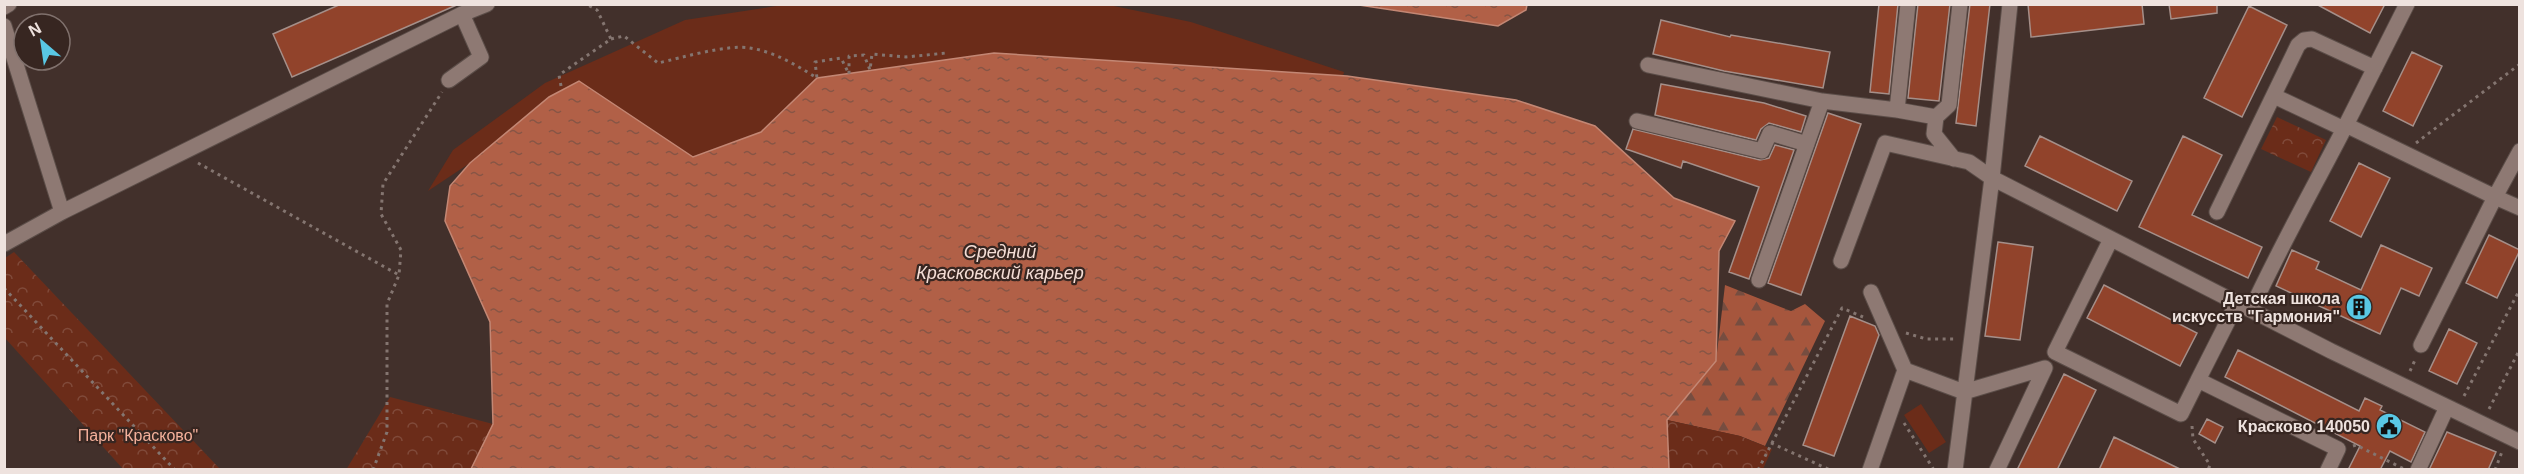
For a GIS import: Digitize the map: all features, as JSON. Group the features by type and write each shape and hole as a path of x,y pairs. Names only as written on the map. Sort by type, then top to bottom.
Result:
{"lane":[{"path":"4,7 9,4"},
{"path":"4,244 62,212 462,14 487,4"},
{"path":"1897,110 1908,4"},
{"path":"1954,159 1934,134 1936,117 1949,105 1960,4"},
{"path":"1955,470 1992,178 2010,4"},
{"path":"2251,310 2283,240 2310,197 2408,4"},
{"path":"449,80 481,57 462,14"},
{"path":"4,26 62,212"},
{"path":"2217,212 2298,45 2304,40 2312,39 2375,68"},
{"path":"1648,65 1822,101 1936,117"},
{"path":"2274,96 2403,152 2520,208"},
{"path":"1759,280 1822,101"},
{"path":"1637,121 1762,151 1770,133 1807,144"},
{"path":"1841,261 1885,143 1970,162 1992,178 2111,239 2520,442"},
{"path":"2421,345 2520,151"},
{"path":"2111,239 2055,352 2181,414 2237,303"},
{"path":"1870,470 1905,370 1871,292"},
{"path":"1905,370 1964,392 2045,368 1997,470"},
{"path":"2198,380 2338,449 2328,470"},
{"path":"2418,470 2452,409"}],"path":[{"path":"586,4 597,10 611,39"},
{"path":"561,86 559,75 611,39 624,36 658,63 709,52 748,47 785,58 817,78 815,62 841,58 849,74 849,56 864,55 870,70 872,54 882,57 906,57 946,53"},
{"path":"2403,152 2520,64"},
{"path":"373,470 387,432 387,304 399,275 401,250 381,214 383,184 449,80"},
{"path":"181,153 399,275"},
{"path":"4,288 176,470"},
{"path":"2452,409 2520,289"},
{"path":"1758,470 1842,308 1926,339 1971,339"},
{"path":"2404,386 2421,345"},
{"path":"2481,423 2520,349"},
{"path":"1893,404 1934,470"},
{"path":"2191,417 2193,439 2210,465 2208,470"},
{"path":"1771,442 1830,470"},
{"path":"2338,449 2356,445 2406,470"}],"green space":[{"path":"783,5 1109,5 1191,22 1344,72 1342,81 763,136 698,166 502,138 428,191 453,150 545,83 685,20"},
{"path":"2277,117 2326,140 2311,172 2261,149"},
{"name":"Парк \"Красково\"","path":"14,252 220,469 123,469 5,338 5,258"},
{"path":"1725,285 1791,311 1805,304 1825,321 1765,446 1740,436 1667,420 1716,361"},
{"path":"390,397 493,424 471,469 346,470"},
{"path":"1921,404 1946,442 1929,453 1904,415"},
{"path":"1667,420 1740,436 1772,449 1763,469 1669,469"}],"water":[{"path":"1359,5 1527,5 1526,10 1498,26"},
{"name":"Средний Красковский карьер","path":"994,53 1347,76 1516,100 1595,126 1674,198 1735,221 1719,251 1716,361 1667,420 1669,469 471,469 493,424 490,322 445,221 450,186 470,163 549,97 579,81 693,157 761,132 817,78"}],"building":[{"path":"341,4 459,4 292,77 273,34"},
{"path":"1879,4 1898,4 1889,94 1870,92"},
{"path":"1918,4 1950,4 1939,101 1908,98"},
{"path":"1970,4 1990,4 1976,126 1956,123"},
{"path":"2028,4 2142,4 2144,24 2031,37"},
{"path":"2169,4 2217,4 2217,13 2171,19"},
{"path":"2316,4 2385,4 2370,33"},
{"path":"2249,6 2287,25 2242,117 2204,98"},
{"path":"1661,20 1730,37 1731,35 1830,52 1823,88 1724,71 1653,54"},
{"path":"2412,52 2442,66 2413,126 2383,111"},
{"path":"1661,84 1764,103 1806,116 1801,132 1769,123 1761,129 1756,140 1655,115"},
{"path":"1828,113 1861,124 1801,295 1768,283"},
{"path":"1633,129 1760,160 1769,158 1775,145 1794,150 1749,279 1729,272 1759,187 1683,161 1681,168 1626,149"},
{"path":"2040,136 2132,181 2117,211 2025,166"},
{"path":"2183,136 2222,155 2192,215 2262,247 2248,278 2139,227"},
{"path":"2359,163 2390,178 2361,237 2330,221"},
{"path":"2489,235 2520,250 2497,298 2466,283"},
{"path":"1998,242 2033,247 2020,340 1985,336"},
{"path":"2381,245 2432,268 2419,296 2401,288 2380,334 2276,286 2292,250 2319,262 2316,269 2361,290"},
{"path":"2104,285 2197,333 2180,366 2087,318"},
{"path":"1850,316 1875,326 1879,335 1834,456 1803,445"},
{"path":"2449,329 2477,343 2457,384 2429,371"},
{"path":"2238,350 2359,411 2365,398 2382,406 2380,410 2425,432 2411,462 2390,451 2380,470 2348,470 2360,446 2225,377"},
{"path":"2064,374 2096,390 2057,470 2017,470"},
{"path":"2207,419 2223,427 2215,443 2199,434"},
{"path":"2447,432 2496,452 2488,470 2429,470"},
{"path":"2114,437 2182,470 2099,470"}],"place":[{"name":"Детская школа искусств \"Гармония\"","path":"2359,307"},
{"name":"Красково 140050","path":"2389,426"}]}
